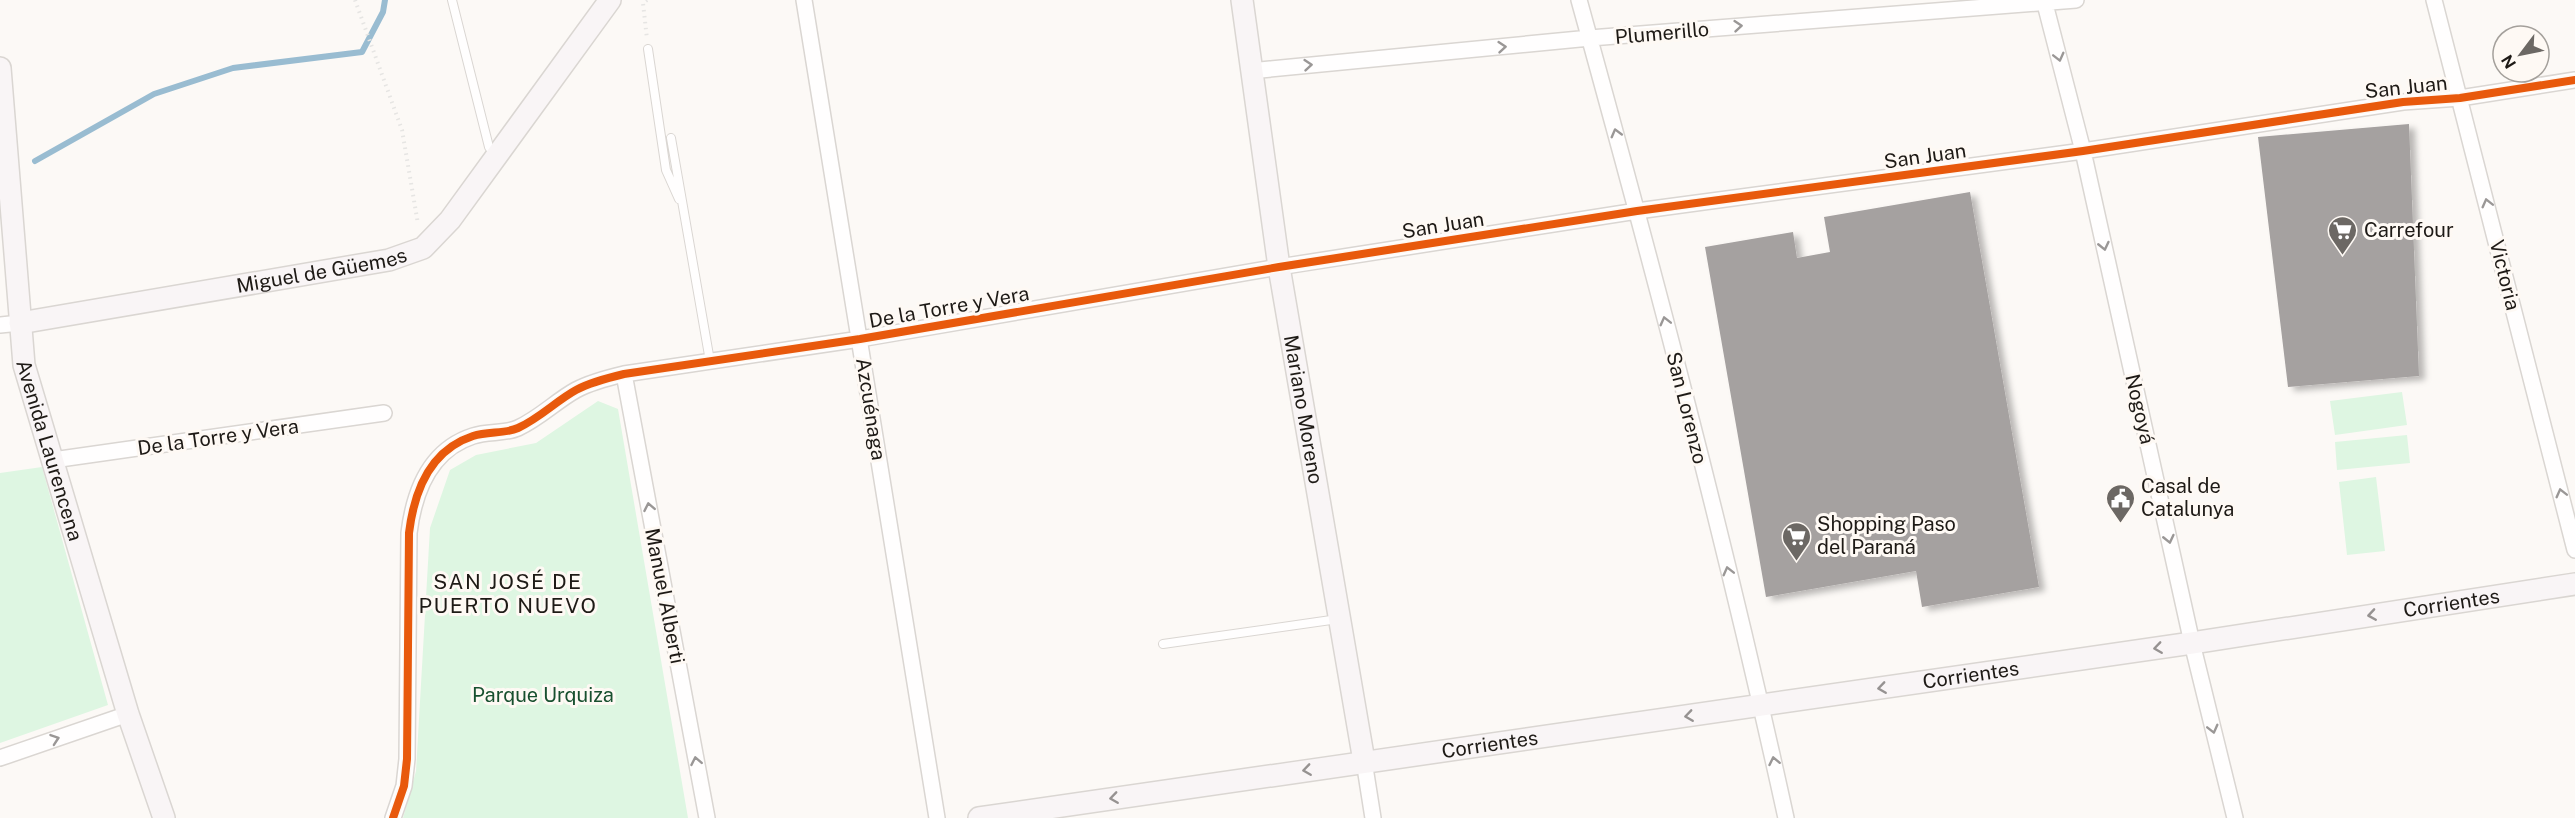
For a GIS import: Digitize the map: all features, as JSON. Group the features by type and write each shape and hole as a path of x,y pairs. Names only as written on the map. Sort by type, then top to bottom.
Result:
{"street":[{"name":"Miguel de Güemes","path":"10,324 389,260 423,248 450,220 610,0"},
{"name":"Azcuénaga","path":"804,0 937,818"},
{"name":"Mariano Moreno","path":"1242,0 1250,71 1279,267 1373,818"},
{"name":"San Lorenzo","path":"1579,0 1637,211 1762,705 1786,818"},
{"name":"Plumerillo","path":"1250,71 1590,39 2076,0"},
{"name":"Victoria","path":"2434,0 2575,550"},
{"name":"Nogoyá","path":"2044,1 2083,151 2192,643 2235,818"},
{"name":"Avenida Laurencena","path":"0,68 12,205 10,324 128,714 164,818"},
{"name":"San Juan","path":"1279,267 1637,211 2083,151 2403,102 2460,98 2575,80"},
{"name":"De la Torre y Vera","path":"393,818 404,786 407,759 409,533 423,478 443,454 472,436 516,429 575,390 624,374 860,339 1279,267"},
{"name":"Manuel Alberti","path":"624,374 707,818"},
{"name":"De la Torre y Vera","path":"52,460 384,413"},
{"name":"Corrientes","path":"979,818 2192,643 2575,584"},
{"path":"0,758 128,714"}],"lane":[{"path":"452,0 489,147 495,158"},
{"path":"648,49 666,170 683,208"},
{"path":"671,138 710,361"},
{"path":"1163,644 1340,619"}],"path":[{"path":"355,0 402,130 423,248"},
{"path":"647,0 643,3 648,49"}],"green space":[{"path":"2402,392 2407,425 2335,435 2330,401"},
{"name":"Parque Urquiza","path":"598,401 618,409 688,818 403,818 416,771 430,528 450,470 476,455 536,443"},
{"path":"2407,435 2410,463 2337,470 2335,442"},
{"path":"42,467 108,705 0,743 0,473"},
{"path":"2376,477 2385,551 2347,555 2339,482"}],"building":[{"name":"Carrefour","path":"2409,124 2419,376 2288,387 2258,137"},
{"path":"1970,192 2039,587 1922,607 1916,571 1766,597 1705,247 1793,232 1797,258 1830,252 1824,217"}],"waterway":[{"path":"35,161 154,94 233,68 362,52 383,12 385,0"}],"cycle path":[{"path":"393,818 404,786 407,759 409,533 420,488 435,462 458,443 479,434 518,428 569,394 593,382 624,374 860,339 1279,267 1637,211 2083,151 2403,102 2460,98 2575,80"}],"place":[{"name":"Carrefour","path":"2343,256"},
{"name":"Casal de Catalunya","path":"2120,524"},
{"name":"Shopping Paso del Paraná","path":"1796,562"}],"district":[{"name":"SAN JOSÉ DE PUERTO NUEVO","path":"508,593"}]}
